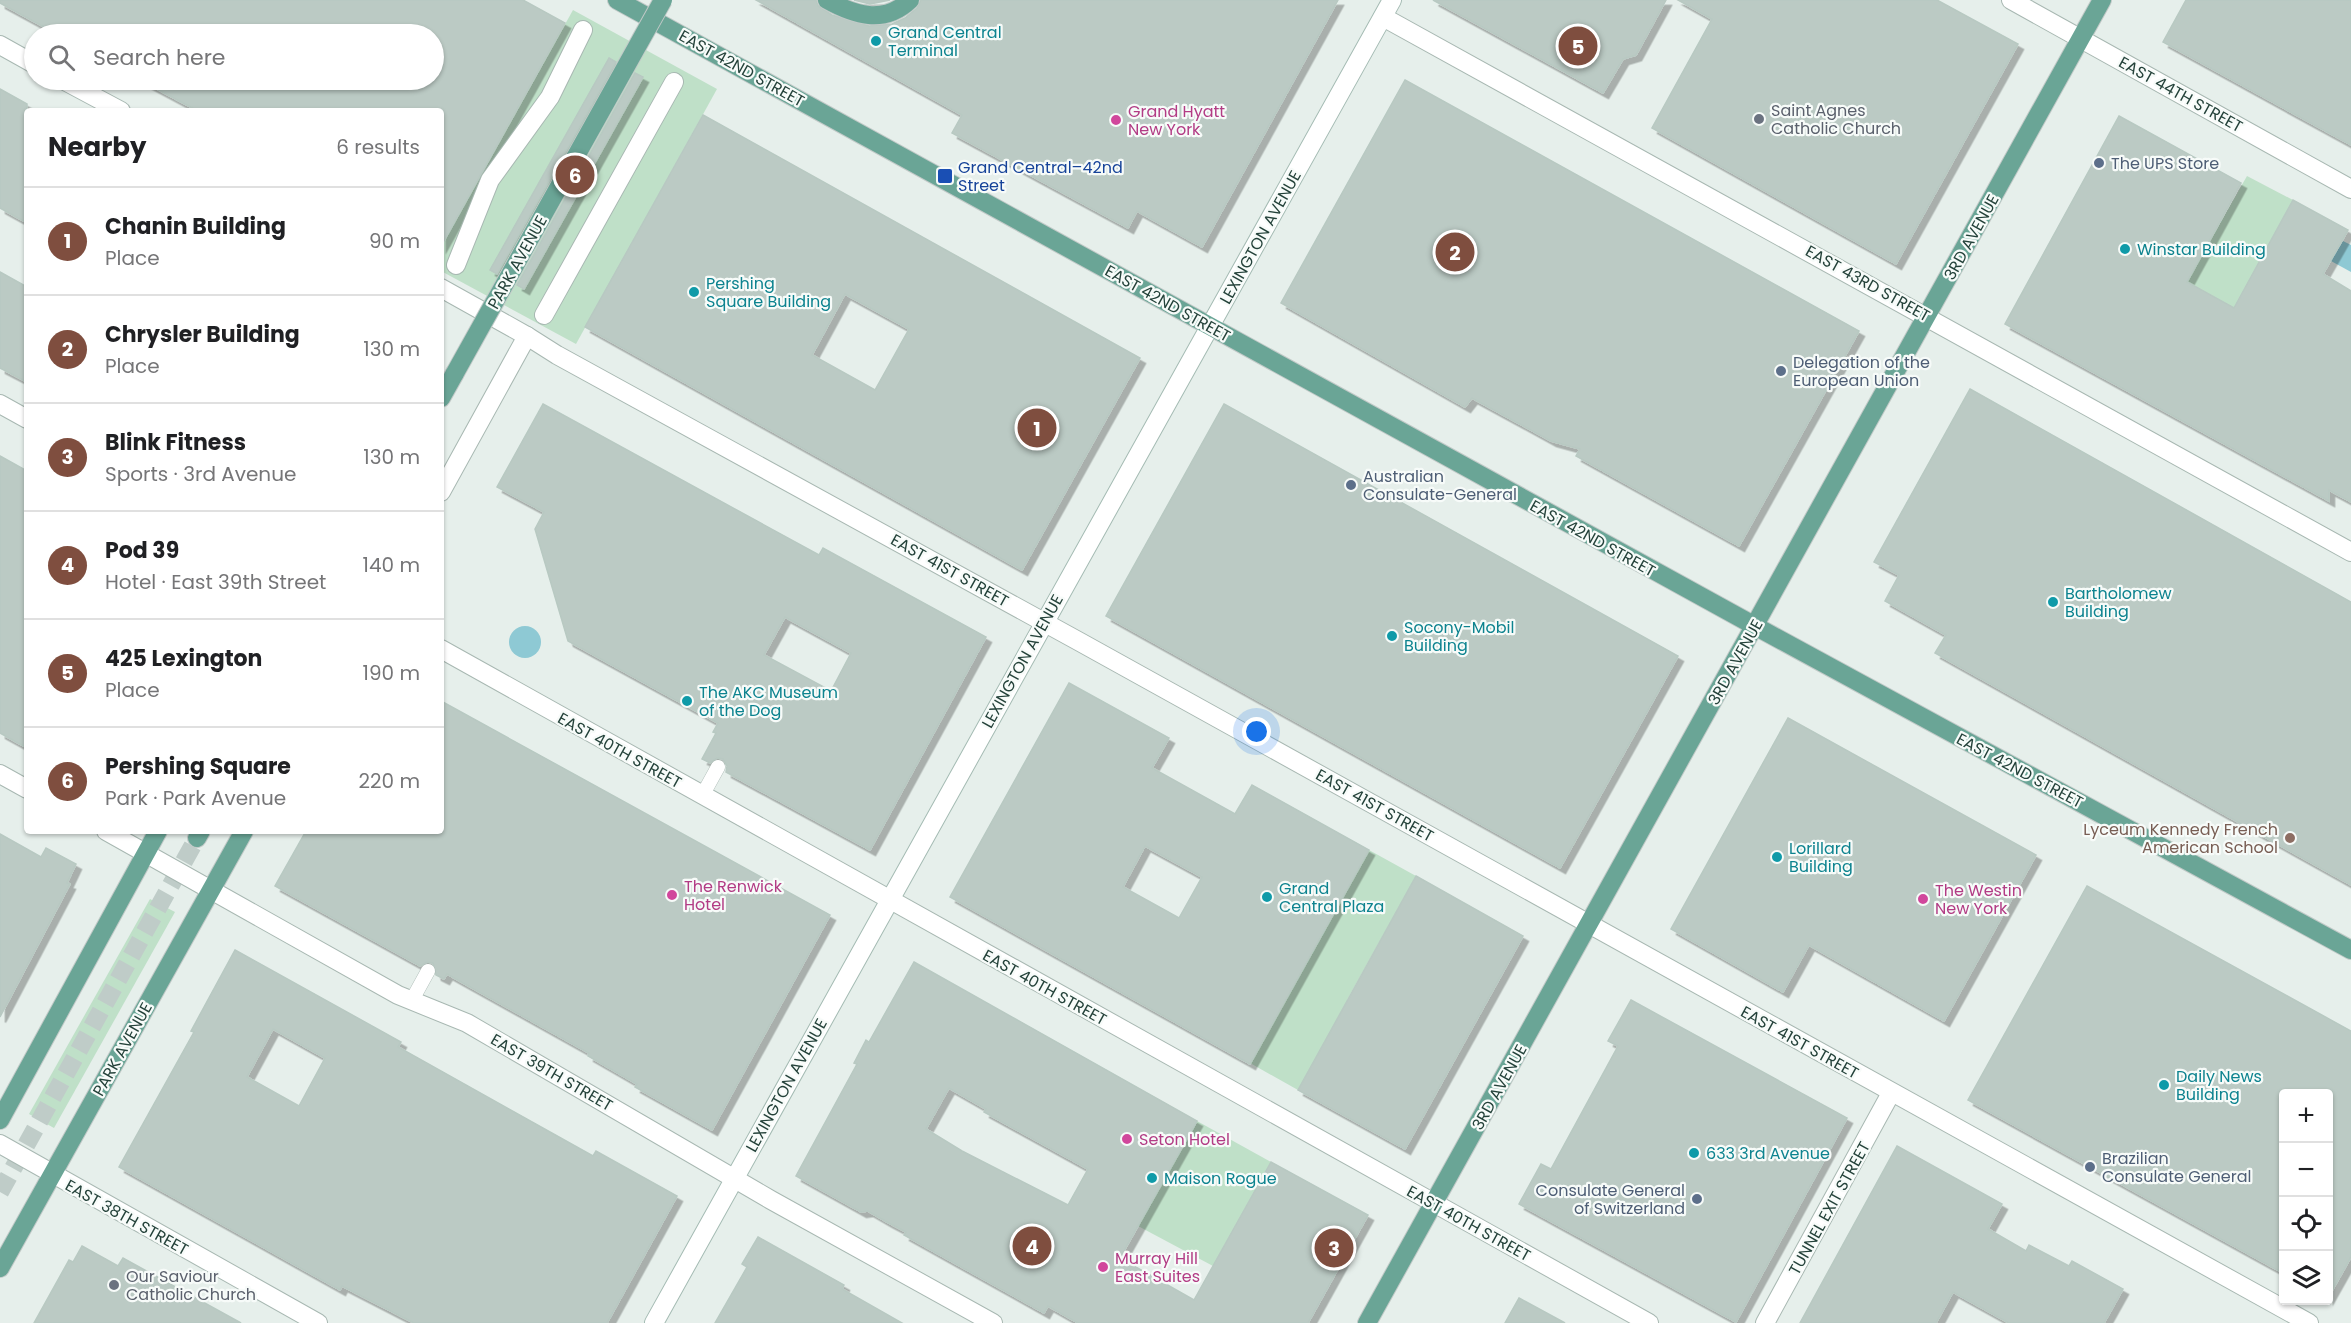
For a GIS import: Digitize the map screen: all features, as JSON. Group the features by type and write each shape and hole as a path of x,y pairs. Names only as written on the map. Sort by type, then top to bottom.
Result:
{"main road":[{"name":"EAST 42ND STREET","path":"617,0 1754,627 2351,950"},
{"name":"PARK AVENUE","path":"444,393 663,0"},
{"path":"827,0 856,15 871,16 889,13 910,0"},
{"name":"3RD AVENUE","path":"1367,1323 2102,0"},
{"path":"0,1120 156,834"},
{"name":"PARK AVENUE","path":"0,1268 242,834"}],"street":[{"name":"LEXINGTON AVENUE","path":"654,1323 1392,0"},
{"name":"EAST 44TH STREET","path":"2011,0 2351,189"},
{"name":"EAST 43RD STREET","path":"1383,17 2351,552"},
{"path":"456,265 490,180 550,97 583,30"},
{"path":"0,45 24,58"},
{"path":"544,315 674,82"},
{"path":"82,90 115,108"},
{"name":"EAST 41ST STREET","path":"444,296 527,336 557,356 1044,622 2309,1323"},
{"path":"444,487 527,336"},
{"path":"0,404 24,417"},
{"name":"EAST 40TH STREET","path":"444,651 1649,1323"},
{"path":"0,774 24,787"},
{"name":"EAST 39TH STREET","path":"111,834 412,1000 467,1023 734,1178 993,1323"},
{"name":"TUNNEL EXIT STREET","path":"1765,1323 1891,1093"},
{"name":"EAST 38TH STREET","path":"0,1144 318,1323"}],"lane":[{"path":"702,796 718,767"},
{"path":"412,1000 428,971"}],"green space":[{"path":"573,10 717,89 576,344 444,273 444,242"},
{"path":"2247,176 2293,200 2234,309 2186,283"},
{"path":"1369,850 1416,876 1347,1000 1368,1011 1330,1032 1298,1090 1250,1063"},
{"path":"150,899 175,912 54,1128 29,1114"},
{"path":"1197,1121 1271,1162 1213,1266 1138,1226"}],"water":[{"path":"2343,241 2351,245 2351,272 2331,261"},
{"path":"525,626 537,630 541,642 537,654 525,658 513,654 509,642 513,630"}],"building":[{"path":"0,0 523,0 565,23 444,241 444,108 192,108 159,90 444,90 444,24 39,24 0,3"},
{"name":"Grand Hyatt New York","path":"756,0 816,0 818,6 832,15 869,26 892,24 905,18 917,8 921,0 1338,0 1202,247 1137,211 1128,228 952,133 962,115"},
{"path":"854,0 890,0 870,4"},
{"path":"1433,0 1666,0 1636,55 1623,59 1603,93"},
{"path":"1678,0 1937,0 2018,44 1896,264 1652,128 1712,19"},
{"path":"2186,0 2351,0 2351,145 2163,42"},
{"path":"609,58 616,62 497,274 490,270"},
{"path":"635,73 643,77 524,289 517,285"},
{"path":"1405,80 1859,331 1739,546 1576,456 1580,449 1551,441 1472,398 1465,407 1281,303"},
{"path":"0,89 27,104 27,108 24,108 24,221 0,208"},
{"path":"703,115 1140,358 1022,570 585,327","holes":["845,294 909,329 875,390 812,355"]},
{"path":"2119,116 2241,183 2187,282 2234,308 2293,200 2348,230 2323,274 2351,291 2351,502 2329,490 2329,501 2005,324"},
{"path":"0,272 24,285 24,380 0,368"},
{"path":"1970,389 2351,602 2351,885 1935,653 1946,635 1885,601 1899,575 1874,562"},
{"path":"543,404 819,555 823,548 986,637 870,850 726,772 727,766 723,759 717,758 710,763 702,759 716,733 713,732 718,723 568,641 535,529 544,512 497,487","holes":["785,617 851,653 831,691 764,655"]},
{"name":"Socony-Mobil Building","path":"1224,404 1678,656 1560,868 1106,616"},
{"path":"0,456 24,469 24,746 0,733"},
{"path":"1069,683 1169,738 1152,768 1235,814 1252,785 1369,850 1250,1064 950,897","holes":["1145,846 1202,877 1179,918 1123,887"]},
{"path":"444,703 830,915 712,1130 635,1087 637,1084 588,1056 589,1053 447,974 444,979 436,975 433,963 427,962 420,966 275,886 304,834 444,834"},
{"path":"1788,718 2036,855 1944,1021 1809,945 1783,992 1671,929"},
{"path":"0,834 41,857 46,848 76,864 67,883 70,884 0,1017"},
{"path":"1416,876 1523,936 1405,1149 1298,1090"},
{"name":"Daily News Building","path":"2087,886 2351,1031 2351,1257 2333,1289 2333,1089 2279,1089 2279,1271 1968,1100"},
{"path":"235,950 401,1042 398,1047 593,1156 596,1151 677,1196 607,1323 414,1323 342,1286 340,1290 119,1167 194,1032 191,1031","holes":["273,1029 325,1058 299,1106 247,1077"]},
{"path":"914,962 1197,1121 1120,1258 1194,1300 1271,1162 1368,1215 1308,1323 1078,1323 1048,1306 1044,1313 904,1235 906,1232 868,1211 861,1212 796,1176 857,1064 854,1063 866,1040 869,1042","holes":["949,1088 986,1109 984,1112 1088,1169 1068,1205 962,1151 926,1129"]},
{"name":"633 3rd Avenue","path":"1631,1000 1847,1118 1736,1322 1519,1204 1541,1164 1551,1169 1618,1046 1608,1041"},
{"path":"1897,1146 2002,1204 1988,1229 2026,1251 2029,1245 2069,1266 2072,1261 2123,1289 2104,1323 2009,1323 1953,1292 1936,1323 1800,1323"},
{"path":"758,1237 844,1285 842,1289 902,1323 715,1323 747,1267 742,1264"},
{"name":"Our Saviour Catholic Church","path":"82,1246 118,1266 123,1258 241,1323 34,1323 69,1260 73,1262"},
{"path":"1519,1298 1565,1323 1505,1323"}],"tunnel":[{"path":"0,1192 197,838"}],"place":[{"name":"Grand Central Terminal","path":"876,41"},
{"name":"425 Lexington","path":"1578,46"},
{"name":"Saint Agnes Catholic Church","path":"1759,119"},
{"name":"Grand Hyatt New York","path":"1116,120"},
{"name":"The UPS Store","path":"2099,163"},
{"name":"Pershing Square","path":"575,175"},
{"name":"Grand Central–42nd Street","path":"945,176"},
{"name":"Winstar Building","path":"2125,249"},
{"name":"Chrysler Building","path":"1455,252"},
{"name":"Pershing Square Building","path":"694,292"},
{"name":"Delegation of the European Union","path":"1781,371"},
{"name":"Chanin Building","path":"1037,428"},
{"name":"Australian Consulate-General","path":"1351,485"},
{"name":"Bartholomew Building","path":"2053,602"},
{"name":"Socony-Mobil Building","path":"1392,636"},
{"name":"The AKC Museum of the Dog","path":"687,701"},
{"name":"Lyceum Kennedy French American School","path":"2290,838"},
{"name":"Lorillard Building","path":"1777,857"},
{"name":"The Renwick Hotel","path":"672,895"},
{"name":"Grand Central Plaza","path":"1267,897"},
{"name":"The Westin New York","path":"1923,899"},
{"name":"Daily News Building","path":"2164,1085"},
{"name":"Seton Hotel","path":"1127,1139"},
{"name":"633 3rd Avenue","path":"1694,1153"},
{"name":"Brazilian Consulate General","path":"2090,1167"},
{"name":"Maison Rogue","path":"1152,1178"},
{"name":"Consulate General of Switzerland","path":"1697,1199"},
{"name":"Pod 39","path":"1032,1246"},
{"name":"Blink Fitness","path":"1334,1248"},
{"name":"Murray Hill East Suites","path":"1103,1267"},
{"name":"Our Saviour Catholic Church","path":"114,1285"}]}
